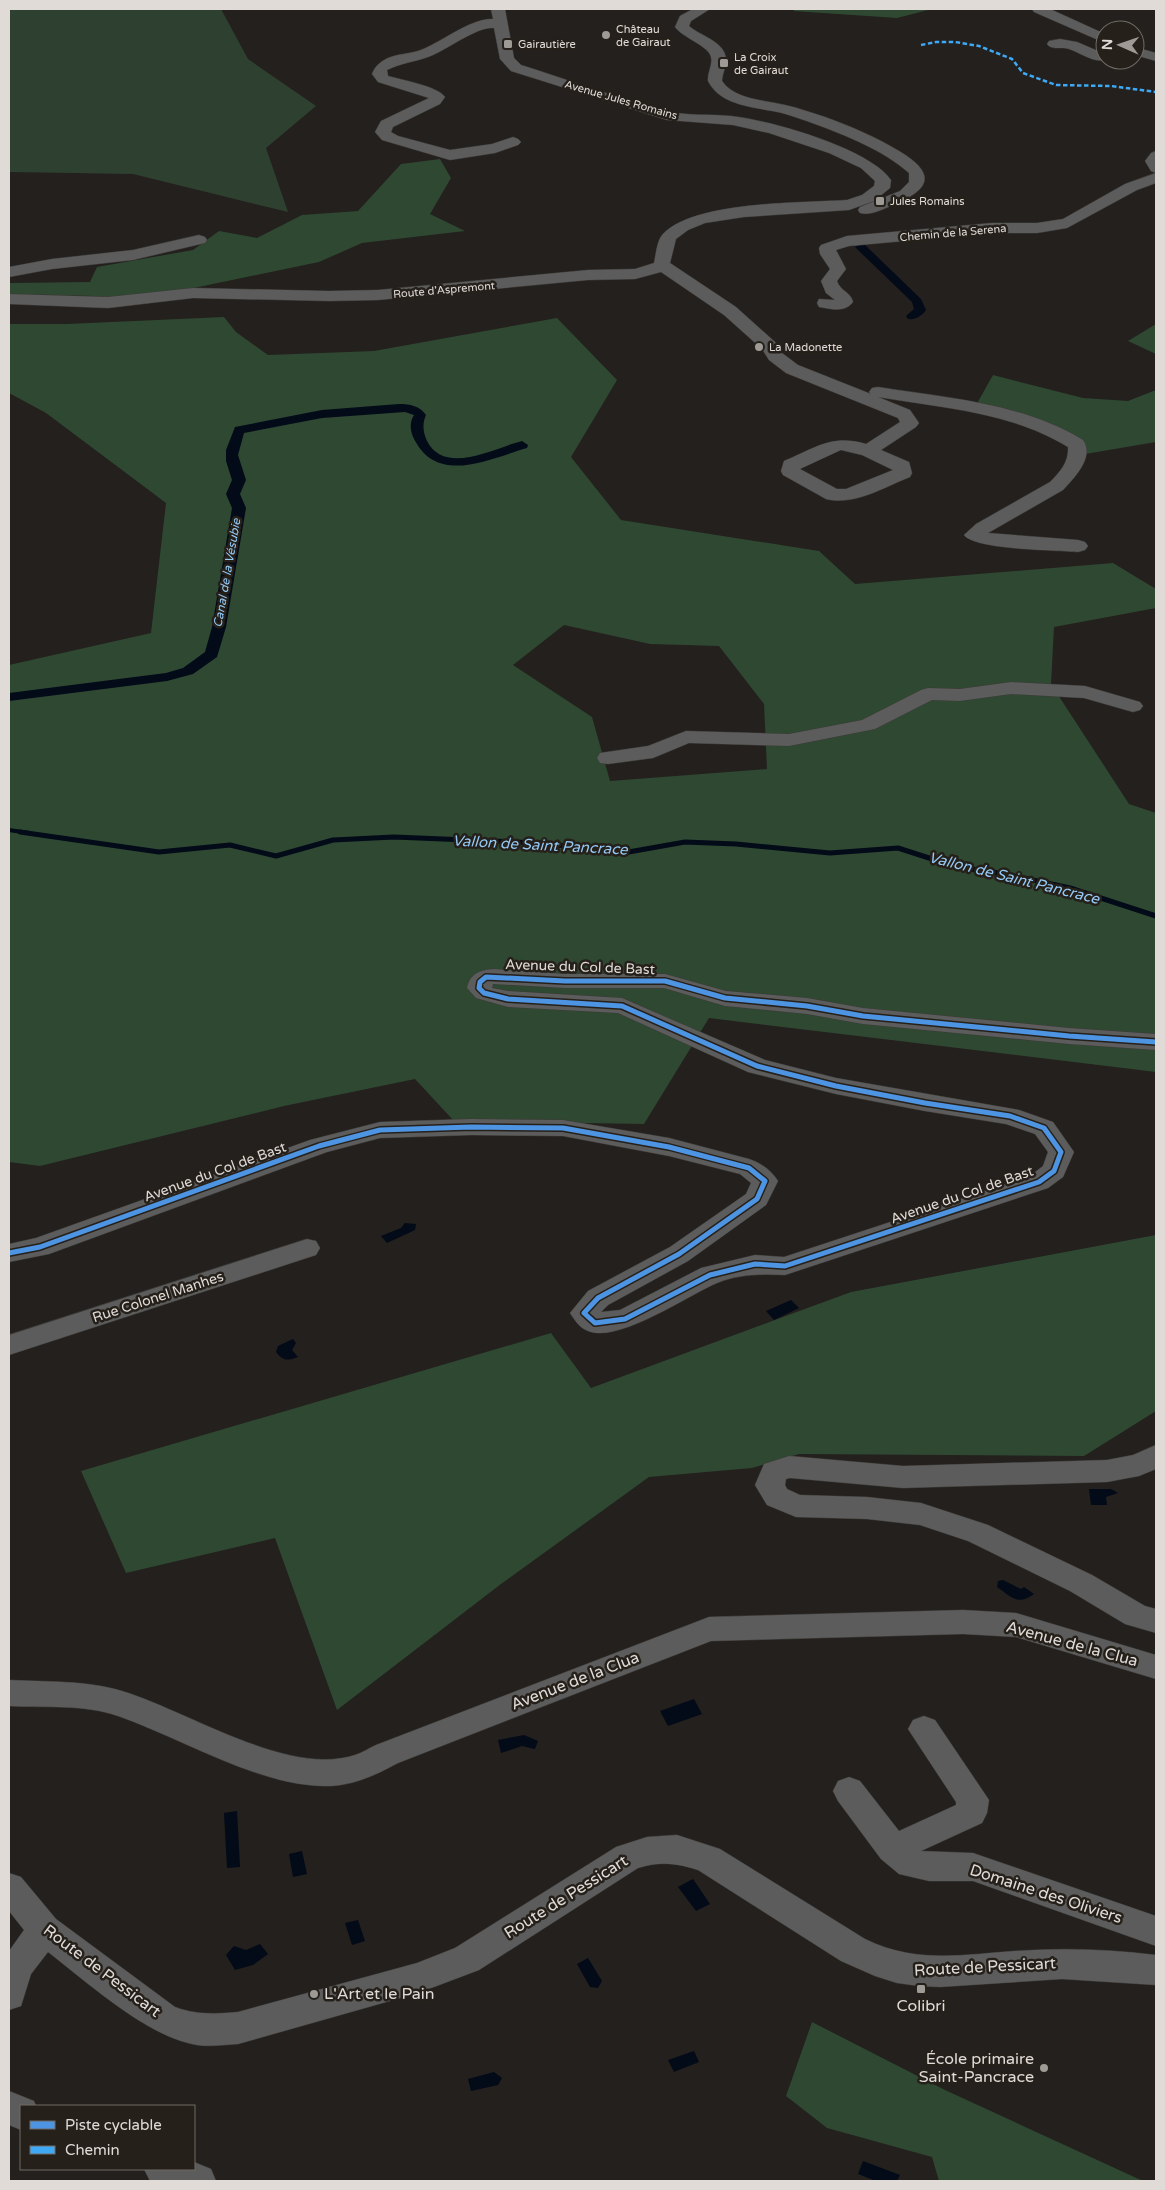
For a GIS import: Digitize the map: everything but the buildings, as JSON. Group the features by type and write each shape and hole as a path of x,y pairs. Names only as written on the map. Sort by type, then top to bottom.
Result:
{"street":[{"name":"Avenue Jules Romains","path":"498,9 507,59 516,68 667,116 733,121 773,129 834,150 866,165 883,180 882,188 868,198 849,205"},
{"path":"703,9 685,19 682,27 714,49 718,55 719,60 714,78 716,84 722,90 743,101 790,110 859,137 908,164 917,172 917,183 912,188 891,201 862,211 854,210 849,205 744,212 701,219 682,227 668,237 661,265 730,311 769,346 775,356 792,369 904,414 910,423 868,451"},
{"path":"1039,9 1095,34"},
{"path":"501,24 487,23 477,25 468,32 423,54 393,61 381,68 379,74 383,79 422,90 438,97 436,101 407,116 386,124 383,132 387,137 450,155 495,148 513,142"},
{"path":"1054,44 1060,43 1076,46 1095,55"},
{"path":"1156,156 1153,161 1156,168"},
{"name":"Chemin de la Serena","path":"826,303 837,305 845,302 844,298 833,292 830,287 829,281 838,269 828,254 827,248 847,241 992,228 1037,228 1067,224 1131,188 1156,178"},
{"path":"9,272 52,264 132,255 199,240"},
{"name":"Route d'Aspremont","path":"9,299 107,302 137,301 192,293 329,296 421,293 591,274 642,274 650,272 661,265"},
{"path":"828,382 997,413 1046,427 1068,438 1077,444 1078,452 1064,479 1053,490 998,519 974,535 988,540 1078,546"},
{"path":"838,445 848,445 868,451 902,466 903,472 849,495 833,495 790,471 791,465 838,445"},
{"path":"608,758 653,752 686,737 789,740 868,725 928,694 960,695 1011,688 1057,690 1085,692 1133,706"},
{"name":"Avenue du Col de Bast","path":"9,1253 40,1247 319,1146 380,1130 471,1127 563,1128 669,1148 750,1168 766,1181 758,1200 679,1254 598,1298 584,1313 595,1323 625,1319 710,1275 755,1264 785,1266 1040,1182 1054,1171 1061,1152 1044,1128 1010,1116 925,1103 836,1086 758,1066 702,1044 622,1006 508,999 484,993 480,988 480,982 486,977 565,981 665,981 725,998 808,1006 863,1016 1069,1036 1156,1042"},
{"name":"Rue Colonel Manhes","path":"9,1346 306,1248"},
{"path":"1156,1456 1139,1465 1107,1471 990,1475 903,1477 789,1467 774,1472 770,1485 778,1497 796,1506 868,1508 921,1514 978,1533 1043,1564 1136,1614 1156,1621"},
{"name":"Avenue de la Clua","path":"9,1693 81,1696 120,1703 267,1763 297,1771 324,1773 362,1766 387,1754 709,1628 963,1622 1016,1625 1156,1667"},
{"path":"893,1849 971,1813 973,1807 973,1800 924,1729"},
{"name":"Domaine des Oliviers","path":"849,1791 893,1849 911,1864 929,1867 973,1867 1156,1931"},
{"name":"Route de Pessicart","path":"9,1888 44,1930 163,2018 189,2028 215,2030 238,2028 418,1978 467,1959 628,1857 647,1851 676,1849 708,1859 873,1962 892,1968 914,1972 942,1972 1064,1963 1104,1964 1156,1970"},
{"path":"9,1995 16,1968 44,1930"},
{"path":"165,2170 198,2181"}],"green space":[{"path":"9,9 221,9 248,59 316,106 266,148 288,212 133,174 9,172"},
{"path":"796,9 932,9 897,18 793,11"},
{"path":"440,159 451,178 430,214 465,231 362,243 319,262 189,289 117,298 9,294 9,283 90,282 97,267 193,250 219,231 257,238 302,215 358,211 401,164"},
{"path":"224,317 236,332 268,355 374,351 557,318 617,380 571,457 621,520 819,551 855,584 1113,563 1156,589 1156,608 1054,627 1051,684 1129,804 1156,813 1156,1072 709,1018 644,1124 454,1121 415,1079 284,1106 40,1166 9,1162 9,665 151,633 166,503 46,413 9,393 9,324 67,324","holes":["564,625 650,644 719,646 764,704 767,769 610,781 592,717 513,665"]},
{"path":"1156,324 1156,354 1128,341"},
{"path":"993,375 1083,398 1128,401 1156,390 1156,442 1085,454 1046,422 975,407"},
{"path":"1156,1235 1156,1411 1084,1456 799,1454 752,1468 649,1477 501,1584 337,1710 275,1538 126,1573 81,1471 551,1333 591,1388 851,1292"},
{"path":"812,2022 945,2090 1143,2181 939,2181 932,2157 827,2128 786,2096"}],"water":[{"path":"405,1223 416,1224 415,1230 387,1243 381,1236 401,1228"},
{"path":"791,1300 799,1308 774,1320 766,1311"},
{"path":"293,1339 296,1343 292,1350 298,1357 288,1360 283,1359 276,1352 278,1346"},
{"path":"1089,1489 1111,1489 1118,1493 1106,1497 1107,1505 1091,1505"},
{"path":"1003,1580 1021,1589 1024,1587 1034,1594 1028,1598 1015,1599 997,1587 998,1581"},
{"path":"694,1699 702,1714 668,1726 660,1711"},
{"path":"524,1735 538,1741 535,1749 522,1746 501,1753 498,1740"},
{"path":"237,1811 240,1867 227,1868 224,1813"},
{"path":"302,1851 307,1874 293,1877 289,1854"},
{"path":"693,1879 710,1904 696,1911 678,1887"},
{"path":"358,1920 365,1941 352,1945 345,1923"},
{"path":"260,1944 268,1954 253,1965 235,1970 226,1955 234,1946 246,1950"},
{"path":"588,1958 602,1981 598,1988 590,1987 577,1964"},
{"path":"694,2051 699,2062 674,2072 668,2060"},
{"path":"494,2072 502,2078 498,2085 471,2091 468,2079"},
{"path":"863,2161 900,2175 897,2181 876,2181 858,2174"}],"waterway":[{"name":"Canal de la Vésubie","path":"861,247 917,301 920,310 912,316"},
{"name":"Canal de la Vésubie","path":"9,697 167,677 188,671 212,654 219,627 239,508 233,494 239,480 232,461 232,450 239,430 322,414 405,408 413,410 420,415 417,431 421,441 428,453 439,460 452,462 467,461 522,445"},
{"name":"Vallon de Saint Pancrace","path":"9,830 29,833"},
{"name":"Vallon de Saint Pancrace","path":"20,832 159,852 230,845 276,856 333,840 394,837 541,843 623,853 685,842 736,844 830,853 898,848 957,867 1005,874 1070,888 1156,916"}],"marked path":[{"path":"921,45 936,42 955,42 979,46 1012,59 1023,73 1056,85 1111,86 1156,92"}],"cycle path":[{"path":"9,1253 40,1247 319,1146 380,1130 471,1127 563,1128 669,1147 749,1168 765,1181 757,1199 679,1254 598,1298 584,1313 595,1323 625,1319 710,1275 755,1264 785,1266 1039,1182 1054,1171 1061,1152 1044,1128 1010,1116 925,1103 836,1086 757,1066 622,1006 508,999 484,993 479,988 480,982 486,977 565,981 665,981 725,998 807,1006 863,1016 1069,1036 1156,1042"}],"place":[{"name":"Château de Gairaut","path":"606,35"},
{"name":"Gairautière","path":"508,44"},
{"name":"La Croix de Gairaut","path":"724,63"},
{"name":"Jules Romains","path":"880,201"},
{"name":"La Madonette","path":"759,347"},
{"name":"Colibri","path":"921,1989"},
{"name":"L'Art et le Pain","path":"314,1994"},
{"name":"École primaire Saint-Pancrace","path":"1044,2068"}]}
